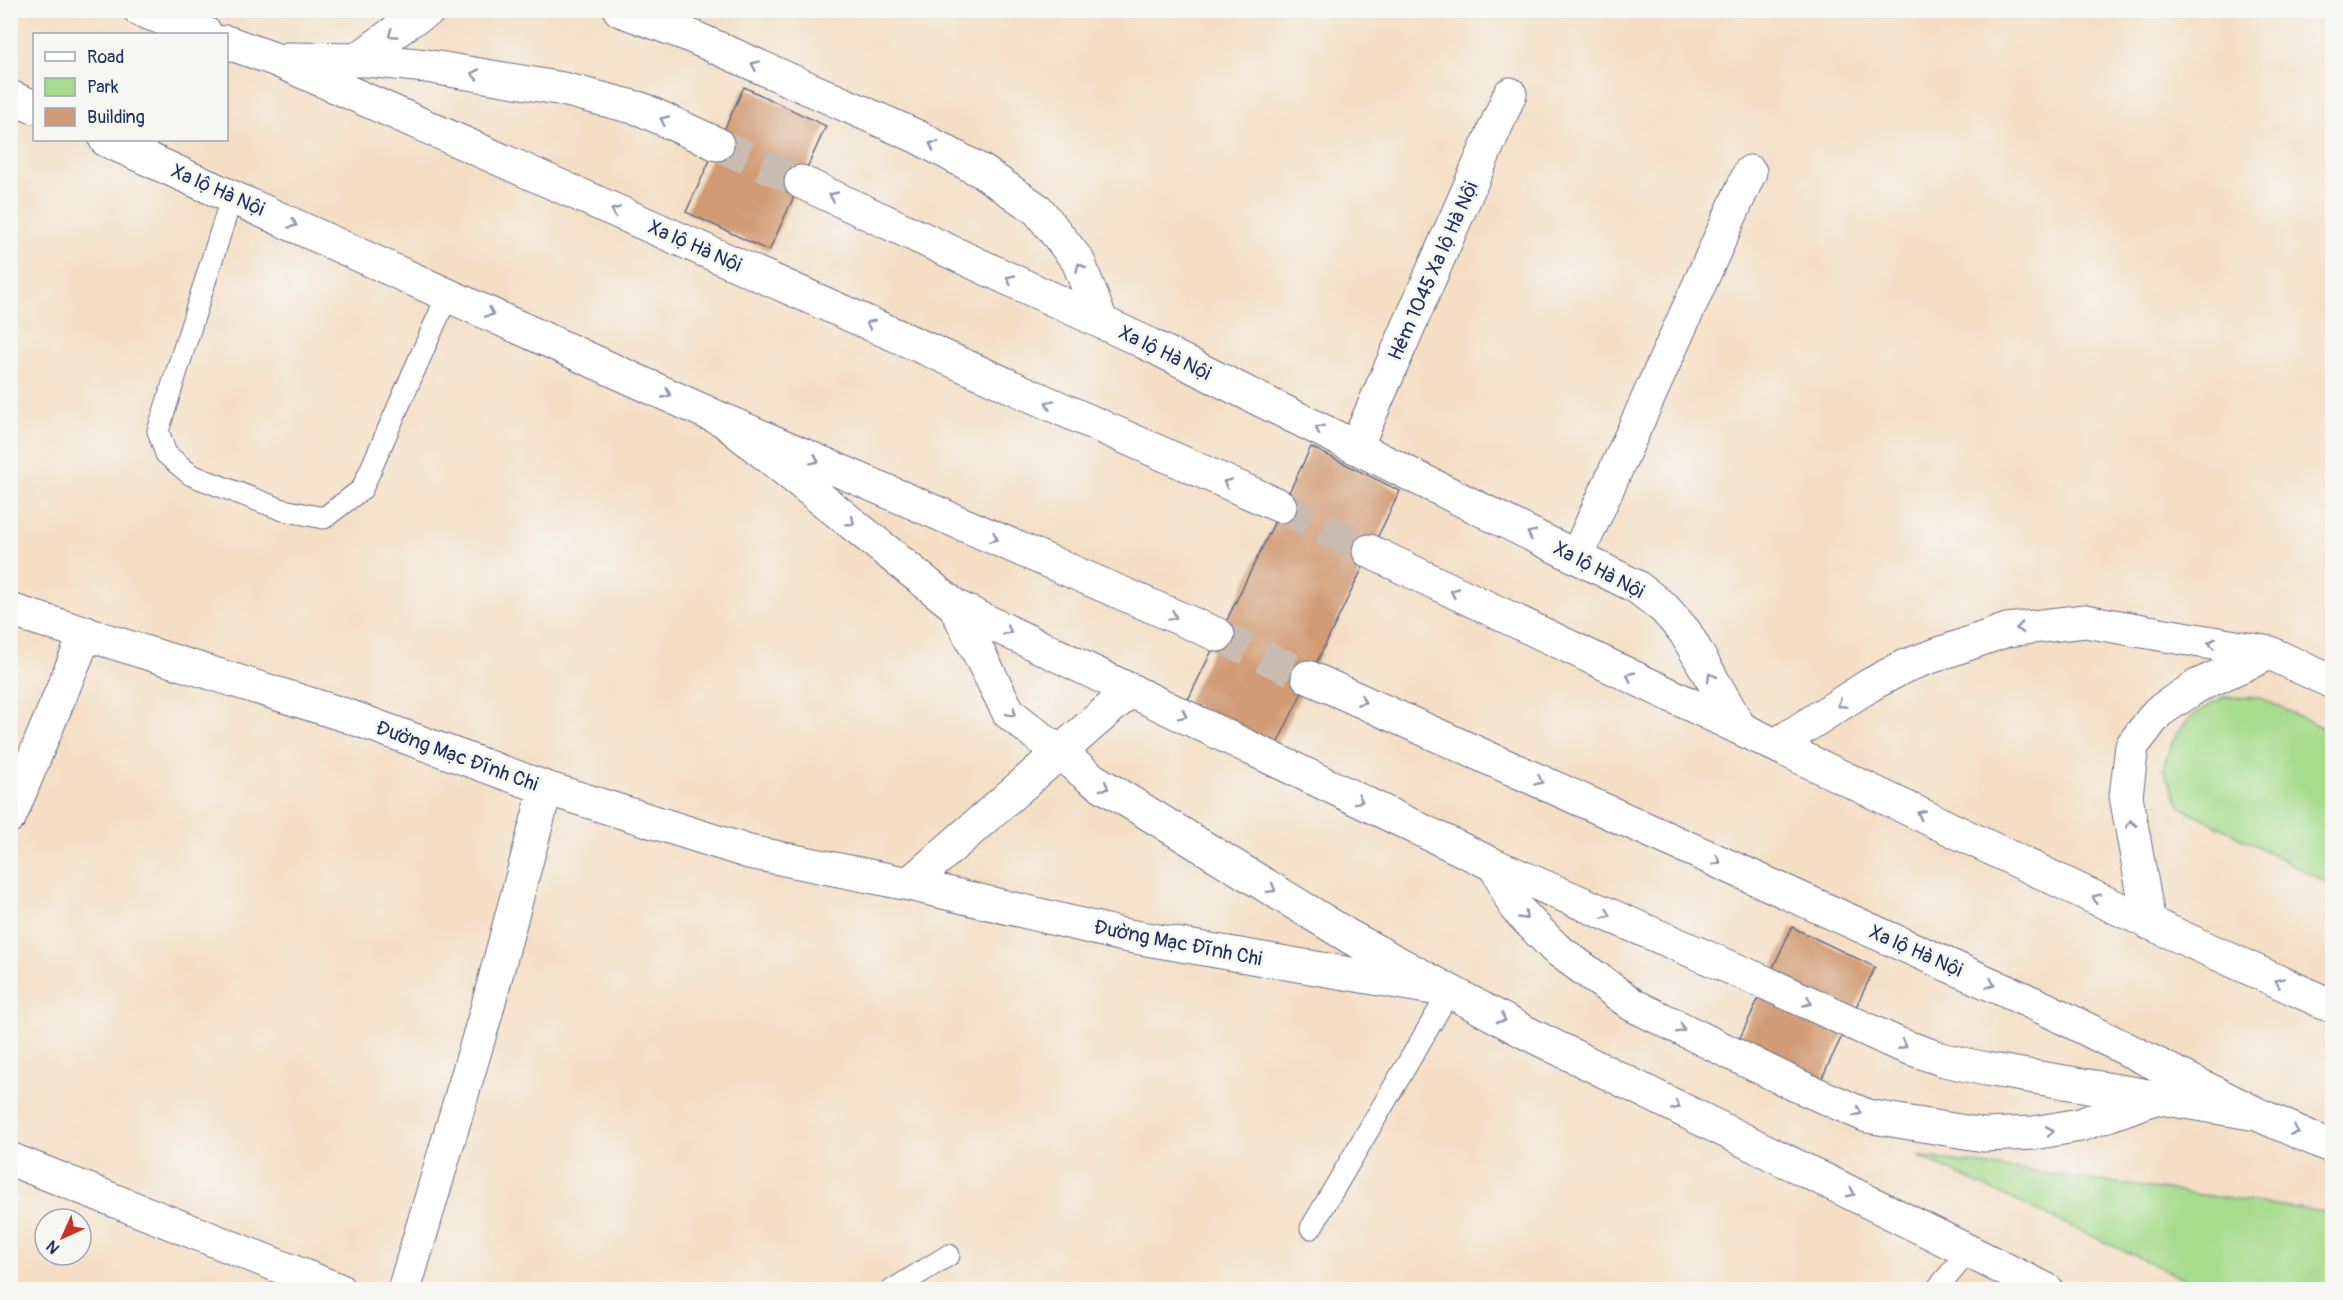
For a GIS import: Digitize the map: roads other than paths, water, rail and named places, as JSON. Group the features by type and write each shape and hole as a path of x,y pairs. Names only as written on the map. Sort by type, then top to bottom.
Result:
{"main road":[{"path":"357,60 411,20 429,10"},
{"name":"Xa lộ Hà Nội","path":"620,10 686,34 886,123 984,172 1038,210 1078,261 1101,321"},
{"path":"145,11 203,33"},
{"name":"Xa lộ Hà Nội","path":"228,43 274,59 1280,506"},
{"name":"Xa lộ Hà Nội","path":"274,59 357,60 426,66 601,97 641,109 717,144"},
{"name":"Hẻm 1045 Xa lộ Hà Nội","path":"1356,447 1510,94"},
{"path":"10,97 33,107"},
{"name":"Xa lộ Hà Nội","path":"108,141 723,420 1218,635"},
{"path":"1577,556 1750,172"},
{"name":"Xa lộ Hà Nội","path":"801,182 1101,321 1637,587 1664,608 1685,632 1740,728"},
{"name":"Xa lộ Hà Nội","path":"723,420 955,606 1496,866 1766,983 1898,1044 1944,1059 1986,1069 2257,1114"},
{"path":"1369,551 2150,923 2332,1005"},
{"path":"955,606 1009,713 1092,779 1350,937 1525,1032 2047,1290"},
{"name":"Đường Mạc Đĩnh Chi","path":"10,610 348,716 546,788 749,852 909,884 1123,935 1450,991"},
{"path":"1776,745 1870,685 1905,666 2007,630 2085,621 2270,653 2332,682"},
{"path":"10,816 86,633"},
{"path":"2150,923 2126,796 2132,746 2158,712 2197,686 2270,653"},
{"name":"Xa lộ Hà Nội","path":"1308,677 2046,1009 2257,1114 2332,1147"},
{"path":"909,884 1131,690"},
{"path":"404,1290 484,1020 546,788"},
{"name":"Xa lộ Hà Nội","path":"1496,866 1515,907 1555,948 1624,1000 1796,1085 1867,1116 1984,1135 2034,1133 2080,1125 2157,1097"},
{"path":"10,1159 339,1290"}],"lane":[{"path":"232,196 158,431 166,454 191,475 283,510 324,518 362,489 448,294"},
{"path":"1311,1228 1450,991"},
{"path":"1936,1290 1968,1251"},
{"path":"892,1290 949,1255"}],"tunnel":[{"path":"717,144 801,182"},
{"path":"1280,506 1369,551"},
{"path":"1218,635 1308,677"}]}
